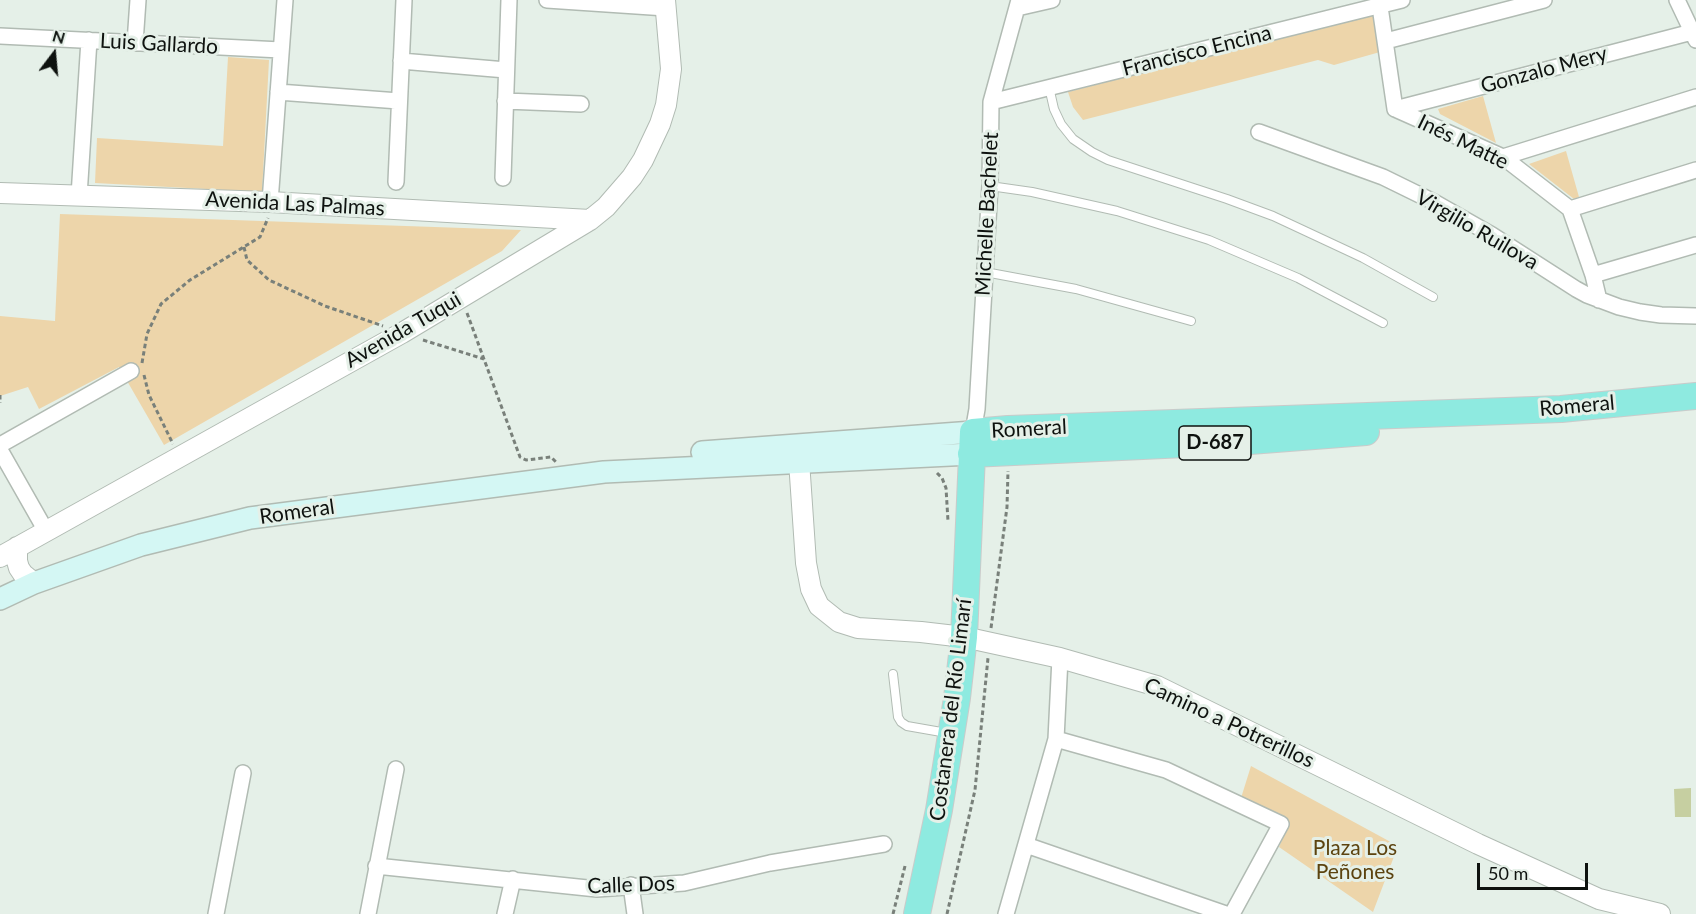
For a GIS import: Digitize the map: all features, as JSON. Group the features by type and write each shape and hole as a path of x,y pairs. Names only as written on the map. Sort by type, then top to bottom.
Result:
{"highway":[{"name":"Romeral","path":"972,443 1008,429 1457,414 1561,409 1696,396"},
{"name":"Romeral","path":"972,443 1009,452 1238,442 1378,430 1457,414"},
{"name":"Costanera del Río Limarí","path":"916,914 939,810 964,637 972,443"}],"main road":[{"name":"Romeral","path":"0,599 34,583 141,545 250,518 604,472 799,461 972,443"},
{"name":"Romeral","path":"604,472 683,454 972,443"}],"street":[{"path":"135,43 138,0"},
{"path":"270,202 285,0"},
{"path":"396,182 404,0"},
{"path":"503,178 509,0"},
{"path":"547,0 666,4"},
{"path":"1018,4 1052,0"},
{"name":"Francisco Encina","path":"991,102 1380,3 1402,0"},
{"path":"1386,41 1544,0"},
{"path":"1677,0 1694,36"},
{"name":"Inés Matte","path":"1380,3 1395,109 1503,157 1570,209"},
{"name":"Avenida Tuqui","path":"8,552 402,333 590,220 606,207 633,177 644,160 666,105 671,69 666,4"},
{"name":"Michelle Bachelet","path":"972,443 990,186 991,102 1018,4"},
{"name":"Luis Gallardo","path":"0,36 281,50"},
{"name":"Gonzalo Mery","path":"1395,109 1694,36"},
{"path":"79,196 89,40"},
{"path":"401,62 506,70"},
{"path":"278,92 399,101"},
{"path":"1503,157 1696,97"},
{"path":"505,102 581,104"},
{"name":"Virgilio Ruilova","path":"1259,132 1383,177 1434,202 1492,235 1576,290 1599,300 1619,307 1650,313 1696,316"},
{"path":"1599,300 1593,275 1570,209 1696,170"},
{"name":"Avenida Las Palmas","path":"0,193 270,202 590,220"},
{"path":"1593,275 1696,244"},
{"path":"0,445 131,371"},
{"path":"0,450 46,531"},
{"name":"Camino a Potrerillos","path":"799,461 806,563 814,598 825,613 838,622 858,628 964,637 1060,658 1157,686 1478,844 1599,899 1660,914"},
{"path":"8,552 16,554 19,568 34,583"},
{"path":"1006,914 1056,740 1060,658"},
{"path":"1056,740 1166,770 1281,824 1232,914"},
{"path":"368,914 396,769"},
{"path":"216,914 243,773"},
{"name":"Calle Dos","path":"376,866 597,889 684,883 770,863 884,844"},
{"path":"1026,845 1226,914"},
{"path":"505,914 513,879"},
{"path":"631,885 635,914"}],"lane":[{"path":"1049,87 1054,109 1061,124 1073,140 1092,152 1108,160 1227,198 1273,216 1363,258 1433,297"},
{"path":"990,186 1117,211 1209,240 1298,278 1383,323"},
{"path":"985,272 1076,289 1191,321"},
{"path":"893,674 898,717 901,722 907,726 951,734"}],"path":[{"path":"179,456 149,396 142,365 147,334 161,304 190,280 260,237 267,224 270,202"},
{"path":"244,247 247,260 269,280 325,306 484,359"},
{"path":"461,297 520,457 526,460 552,457 564,477"},
{"path":"0,395 0,403"},
{"path":"947,914 975,790 989,644 1007,507 1009,452"}],"green space":[{"path":"1374,13 1380,52 1334,65 1318,60 1083,120 1073,107 1068,92"},
{"path":"228,57 269,60 262,192 95,183 97,138 223,146"},
{"path":"1483,96 1496,143 1440,114 1438,109"},
{"path":"1566,151 1579,197 1574,199 1529,164"},
{"path":"60,214 521,230 502,251 164,445 119,367 39,409 28,387 0,396 0,316 55,321"},
{"name":"Plaza Los Peñones","path":"1251,766 1398,846 1373,912 1279,847 1289,824 1241,798"}],"building":[{"path":"1691,788 1691,817 1675,817 1674,789"}]}
